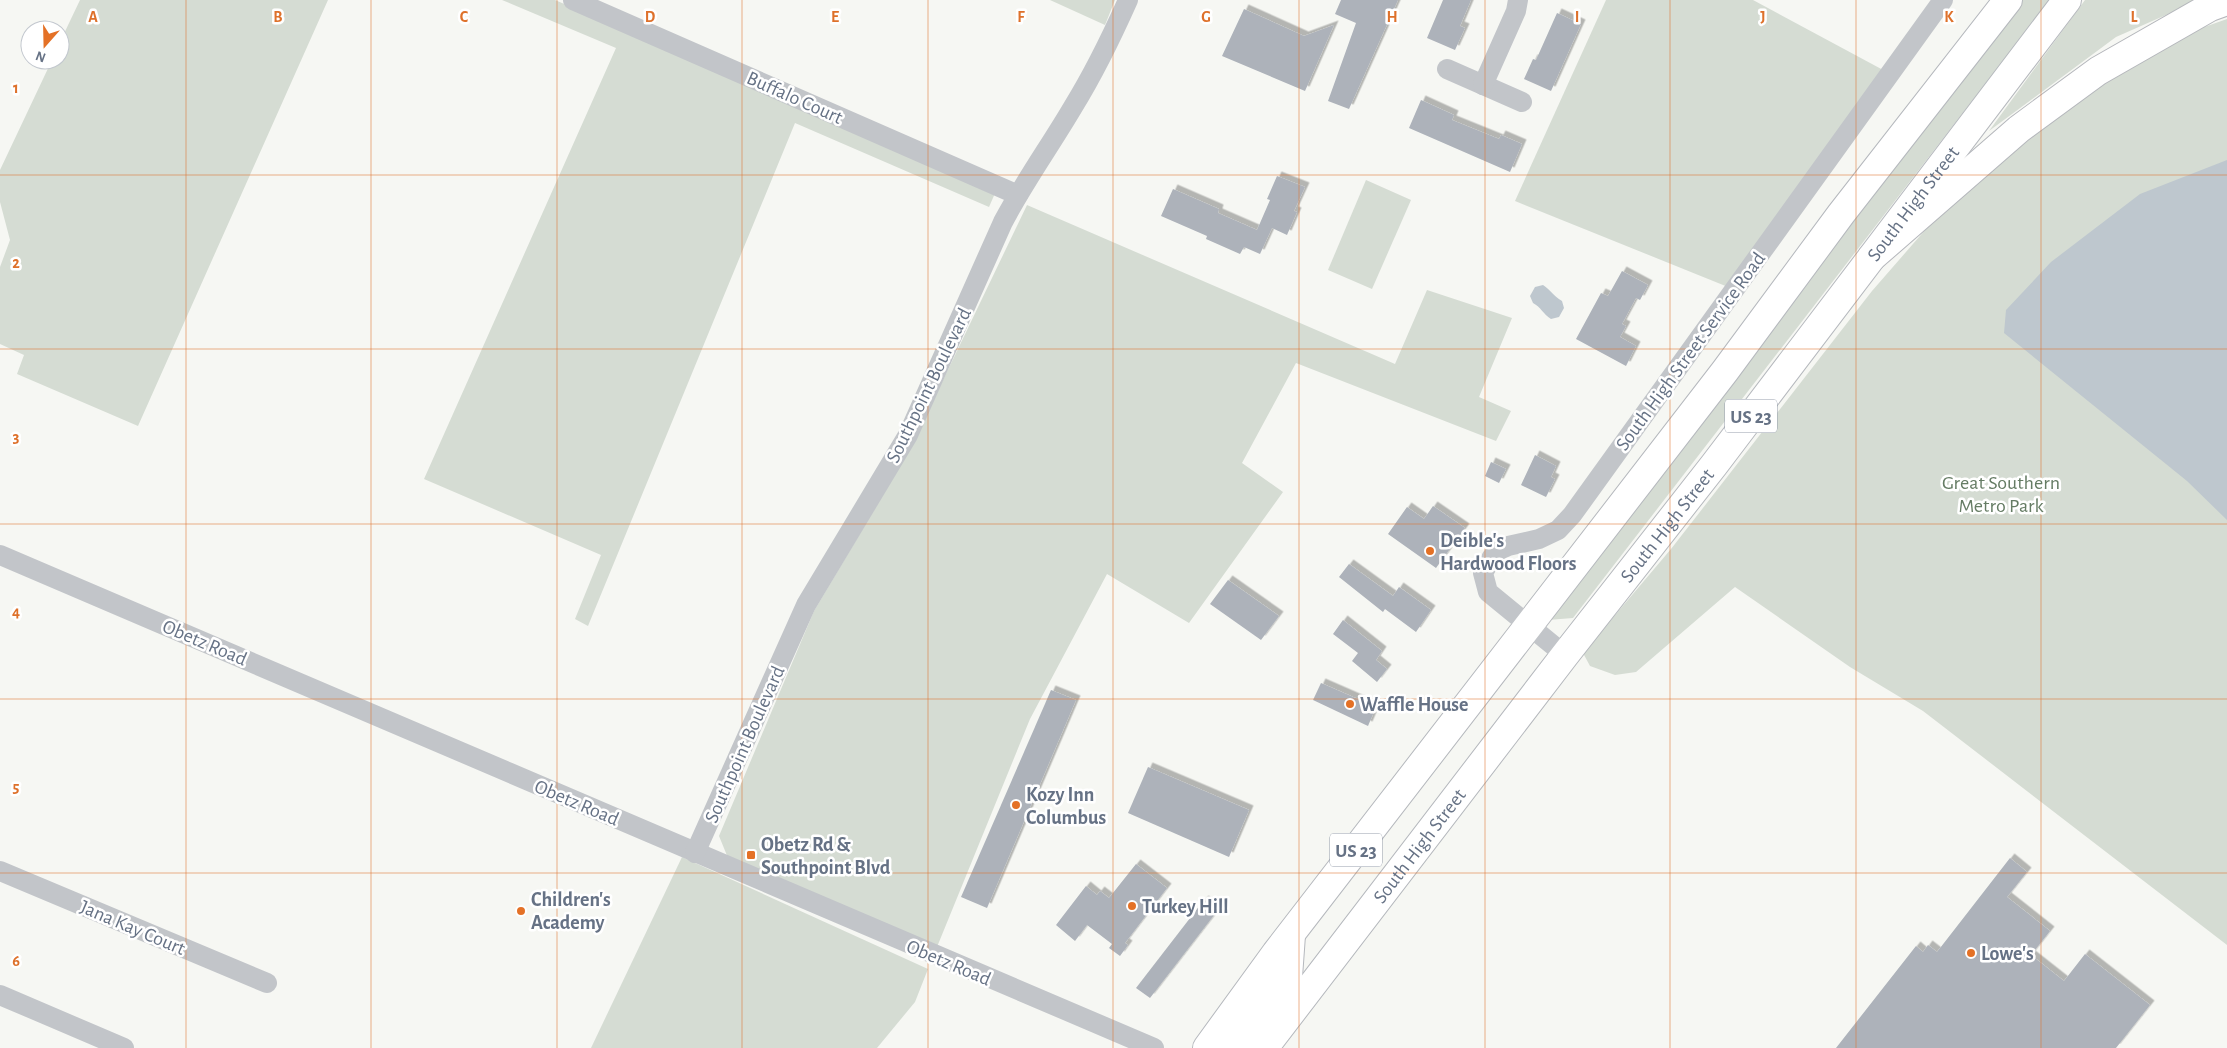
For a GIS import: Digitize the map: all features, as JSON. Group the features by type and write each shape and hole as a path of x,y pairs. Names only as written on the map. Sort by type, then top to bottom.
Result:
{"main road":[{"name":"US 23","path":"1207,1048 1291,935 1725,371 1840,214 2008,0"},
{"name":"South High Street","path":"1264,1048 1564,655 1714,465 2067,0"},
{"path":"1872,257 2019,129 2098,71 2210,6 2227,1"},
{"path":"1238,1048 1268,1009 1288,977 1291,935"}],"street":[{"name":"Buffalo Court","path":"572,0 1018,194"},
{"name":"Southpoint Boulevard","path":"695,853 806,605 908,435 1003,222 1018,194 1074,107 1110,39 1128,0"},
{"path":"1483,85 1516,11 1518,0"},
{"name":"South High Street Service Road","path":"1564,655 1488,592 1483,573 1492,557 1508,546 1539,540 1558,530 1572,515 1943,0"},
{"path":"1446,69 1522,102"},
{"name":"Obetz Road","path":"0,555 1154,1048"},
{"name":"Jana Kay Court","path":"0,871 267,983"},
{"path":"0,996 124,1048"}],"green space":[{"path":"80,0 328,0 138,426 17,374 24,355 0,344 0,267 10,240 0,202 0,170 47,70 70,70 70,21"},
{"path":"502,0 555,0 996,191 989,207 795,123 588,626 575,619 601,555 424,479 616,48"},
{"path":"1050,0 1115,0 1105,25"},
{"path":"1606,0 1753,0 1885,71 1728,287 1515,201"},
{"path":"2023,0 2050,0 1573,618 1548,620"},
{"path":"2085,0 2200,0 2116,37 1989,131"},
{"name":"Great Southern Metro Park","path":"2227,19 2227,945 1923,711 1850,667 1735,587 1636,672 1615,675 1590,666 1583,653 1671,549 1872,291 1926,229 2025,136 2117,66 2193,31"},
{"path":"1366,180 1411,200 1372,289 1328,270"},
{"path":"1027,205 1395,364 1427,290 1512,318 1479,397 1511,411 1496,441 1296,363 1242,463 1283,492 1189,623 1107,574 1030,719 937,947 728,858 719,836 814,611 909,451"},
{"path":"682,857 928,969 915,1002 877,1048 591,1048"}],"shaded area":[{"path":"2227,160 2227,520 2187,481 2004,333 2006,310 2051,262 2140,194"},
{"path":"1543,285 1562,301 1564,308 1559,317 1551,319 1533,303 1530,296 1535,287"}],"building":[{"path":"1341,0 1398,0 1349,109 1328,101 1356,23 1335,14"},
{"path":"1443,0 1471,0 1460,26 1465,28 1455,50 1427,38"},
{"path":"1244,9 1304,36 1334,25 1305,91 1222,56"},
{"path":"1557,13 1581,24 1551,91 1524,79 1533,59 1536,60"},
{"path":"1421,100 1454,115 1452,120 1499,139 1501,135 1522,144 1510,172 1409,128"},
{"path":"1277,176 1305,187 1294,211 1297,212 1287,235 1272,228 1260,254 1244,247 1240,254 1206,239 1207,236 1161,216 1173,189 1219,209 1218,213 1257,230 1270,200 1267,199"},
{"path":"1622,271 1648,285 1640,300 1636,298 1622,324 1626,326 1620,337 1636,346 1626,366 1576,339 1601,293 1608,296"},
{"path":"1535,455 1556,466 1551,477 1555,479 1546,497 1521,485"},
{"path":"1491,462 1506,469 1499,483 1485,476"},
{"name":"Deible's Hardwood Floors","path":"1433,506 1465,528 1436,568 1388,534 1407,507 1424,519"},
{"path":"1349,564 1393,596 1399,587 1431,610 1416,632 1385,609 1383,612 1339,577"},
{"path":"1228,580 1279,616 1261,640 1210,604"},
{"path":"1343,620 1382,651 1376,660 1387,669 1377,682 1352,661 1358,653 1333,634"},
{"name":"Waffle House","path":"1321,683 1376,707 1368,726 1313,700"},
{"name":"Kozy Inn Columbus","path":"1051,690 1076,700 987,908 961,897"},
{"path":"1148,767 1249,810 1229,857 1128,813"},
{"name":"Lowe's","path":"2010,858 2027,872 2007,897 2050,931 2031,955 2064,981 2085,954 2150,1005 2116,1048 1836,1048 1916,946 1923,952 1928,945 1937,952"},
{"path":"1136,864 1167,888 1125,943 1128,945 1120,956 1109,948 1112,944 1087,925 1075,941 1056,925 1086,886 1097,895 1100,891 1109,898"},
{"path":"1204,900 1218,910 1150,998 1136,988"}],"place":[{"name":"Deible's Hardwood Floors","path":"1430,551"},
{"name":"Waffle House","path":"1350,704"},
{"name":"Kozy Inn Columbus","path":"1016,805"},
{"name":"Obetz Rd & Southpoint Blvd","path":"751,855"},
{"name":"Turkey Hill","path":"1132,906"},
{"name":"Children's Academy","path":"521,911"},
{"name":"Lowe's","path":"1971,953"}]}
